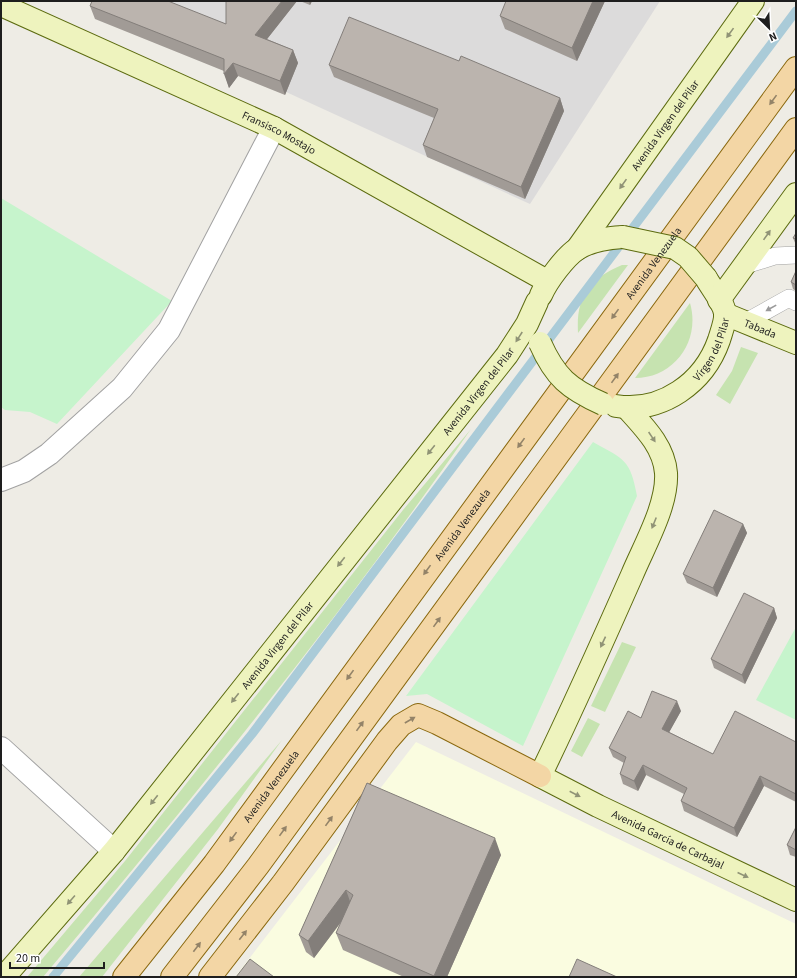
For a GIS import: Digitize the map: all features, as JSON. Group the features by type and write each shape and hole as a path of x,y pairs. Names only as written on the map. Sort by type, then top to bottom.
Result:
{"main road":[{"name":"Avenida Virgen del Pilar","path":"577,249 753,1"},
{"name":"Fransisco Mostajo","path":"1,5 274,128 547,281"},
{"name":"Avenida Venezuela","path":"124,977 214,864 796,68"},
{"path":"172,977 267,853 796,129"},
{"path":"723,230 796,156"},
{"path":"722,307 746,265 796,194"},
{"name":"Vírgen del Pilar","path":"622,237 675,248 688,257 706,278 722,307 722,332 715,351 699,376 676,395 648,405 626,407 603,404 582,395 564,382 549,364 540,343 536,321 537,302 547,281 577,249 603,238 622,237"},
{"name":"Avenida Virgen del Pilar","path":"4,977 114,851 507,355 527,324 537,302"},
{"name":"Tabada","path":"722,307 746,322 796,343"},
{"path":"210,977 283,884 386,742 401,725 418,715 437,722 540,776 605,636 653,526 662,503 666,486 666,472 658,446 647,430 626,407"},
{"name":"Avenida García de Carbajal","path":"540,776 598,806 796,900"}],"street":[{"path":"1,480 24,470 55,449 122,388 169,330 274,128"},
{"path":"1,748 114,851"}],"lane":[{"path":"746,265 775,256 796,255"},
{"path":"746,322 788,298 796,302"}],"shaded area":[{"path":"88,1 660,1 530,204"},
{"path":"416,742 796,924 796,977 235,977"}],"green space":[{"path":"1,198 172,301 57,424 30,412 5,410 1,407"},
{"path":"622,265 628,265 578,333 579,309 587,290 601,276"},
{"path":"690,303 692,331 688,343 681,355 662,372 635,378"},
{"path":"741,347 758,353 730,404 716,395 732,371"},
{"path":"471,429 421,500 317,639 209,776 43,977 27,977 125,861 403,510"},
{"path":"593,442 619,457 624,462 632,474 637,496 523,746 427,694 406,696"},
{"path":"796,627 796,720 756,700"},
{"path":"622,642 636,647 605,712 591,706"},
{"path":"588,718 600,724 582,757 571,751"},
{"path":"282,740 218,829 102,977 79,977"}],"building":[{"path":"92,1 168,1 226,24 226,1 282,1 255,35 293,50 280,81 233,63 224,74 224,59 90,6"},
{"path":"506,1 593,1 572,48 500,16"},
{"path":"349,17 459,61 461,56 560,98 521,187 423,145 438,109 329,65"},
{"path":"796,271 796,285 791,282"},
{"path":"714,510 743,524 713,588 683,574"},
{"path":"744,593 774,608 742,675 711,659"},
{"path":"652,691 677,701 662,729 713,754 735,711 796,742 796,794 760,776 734,828 681,801 687,788 643,765 634,781 620,774 626,757 609,748 628,711 641,718"},
{"path":"367,783 495,838 434,976 336,933 353,895 346,890 308,941 299,935"},
{"path":"796,827 796,850 787,845"},
{"path":"250,959 274,977 236,977"},
{"path":"577,959 617,977 569,977"}],"waterway":[{"path":"53,977 252,734 796,11"}]}
